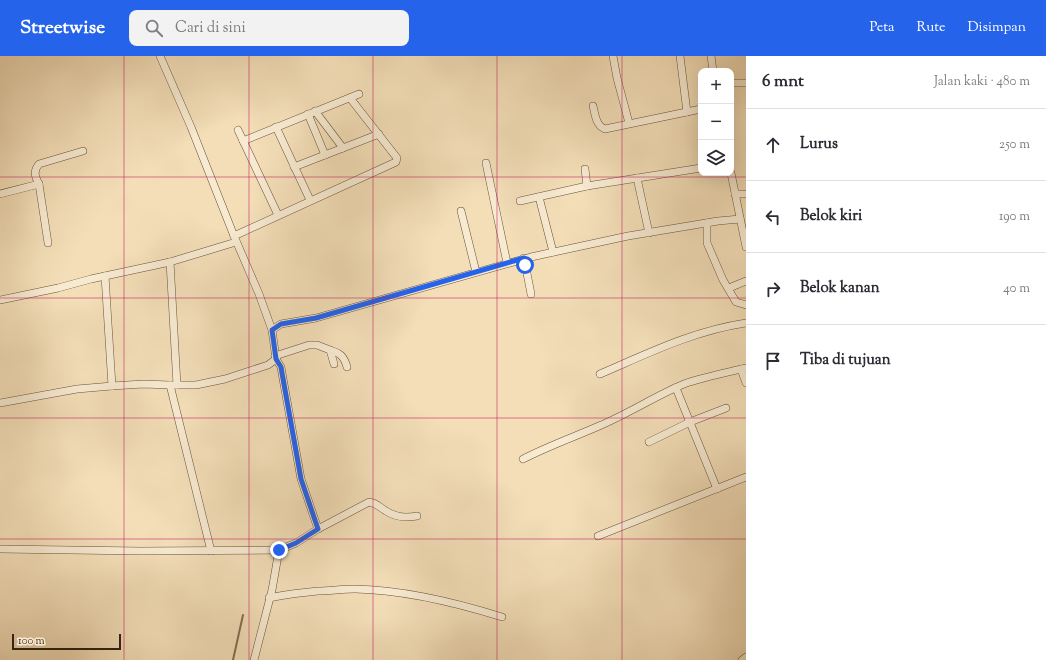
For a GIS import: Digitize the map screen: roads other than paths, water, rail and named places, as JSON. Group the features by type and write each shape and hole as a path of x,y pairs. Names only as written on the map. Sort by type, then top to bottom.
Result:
{"street":[{"path":"160,56 191,127 235,239 259,294 272,330 276,358 281,367 301,479 318,529"},
{"path":"613,56 617,78 630,124"},
{"path":"680,56 686,112"},
{"path":"711,56 713,68"},
{"path":"734,83 746,83"},
{"path":"243,141 359,94"},
{"path":"0,300 170,262 235,239 278,215 396,162 397,158 350,98"},
{"path":"593,106 598,124 601,128 611,128 698,110"},
{"path":"315,111 343,148"},
{"path":"308,114 325,155"},
{"path":"276,127 310,200"},
{"path":"238,130 278,215"},
{"path":"294,167 379,134"},
{"path":"48,244 39,184 35,175 35,169 39,164 83,151"},
{"path":"486,163 507,263"},
{"path":"520,201 587,186 698,168"},
{"path":"585,169 587,186"},
{"path":"732,176 746,247"},
{"path":"638,178 649,233"},
{"path":"0,194 39,184"},
{"path":"735,194 746,194"},
{"path":"539,197 553,252"},
{"path":"461,211 476,272"},
{"path":"272,330 281,324 316,318 524,258 628,236 740,219"},
{"path":"707,223 707,243 736,302 746,305"},
{"path":"524,258 532,294"},
{"path":"170,262 174,385 211,551"},
{"path":"105,276 112,386"},
{"path":"729,288 746,282"},
{"path":"600,374 663,346 688,337 727,326 746,323"},
{"path":"0,403 78,389 143,384 196,385 225,379 268,365 276,358 309,345 317,345 339,353 343,356 347,367"},
{"path":"330,350 334,364"},
{"path":"523,459 543,449 600,426 656,396 700,378 744,368 746,383"},
{"path":"676,388 717,489"},
{"path":"649,442 690,422 726,408"},
{"path":"598,536 746,476"},
{"path":"0,549 74,551 279,550 296,543 318,529 369,502 377,503 386,511 402,517 409,518 417,516"},
{"path":"254,660 279,550"},
{"path":"269,598 286,594 341,590 371,590 429,598 465,606 502,617"},
{"path":"742,660 746,657"}],"waterway":[{"path":"233,660 243,615"}]}
